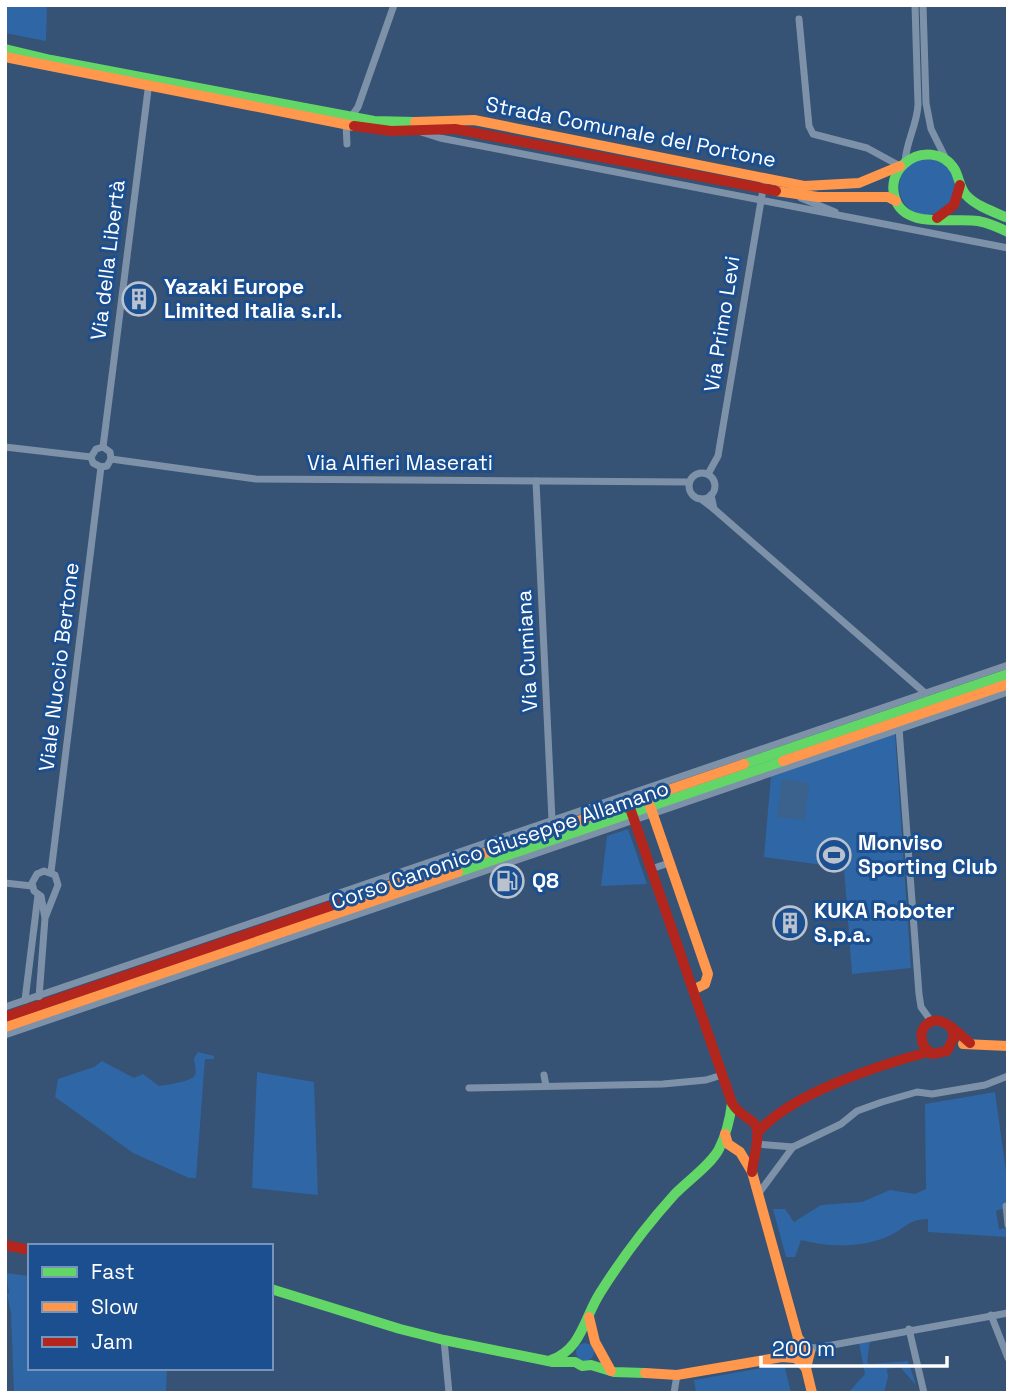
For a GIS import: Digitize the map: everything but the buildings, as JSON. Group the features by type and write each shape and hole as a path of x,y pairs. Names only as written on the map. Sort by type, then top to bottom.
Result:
{"street":[{"path":"347,144 348,120 358,107 394,5"},
{"path":"915,5 926,103 932,129 946,160 957,173 960,185 969,198 1008,218"},
{"path":"896,201 893,184 903,164 917,119 923,5"},
{"path":"799,19 809,125 813,134 867,148 903,164"},
{"name":"Strada Comunale del Portone","path":"5,49 149,82"},
{"name":"Strada Comunale del Portone","path":"5,57 348,120 396,124 448,119 474,120 764,184 845,217"},
{"name":"Via della Libertà","path":"103,447 149,82"},
{"name":"Strada Comunale del Portone","path":"348,120 381,130 455,129 764,184 846,185 864,182 914,156 928,154 946,160"},
{"name":"Strada Comunale del Portone","path":"414,130 440,138 1008,248"},
{"name":"Via Primo Levi","path":"709,474 718,456 764,184"},
{"path":"933,220 949,211 955,204 960,185"},
{"name":"Strada Comunale del Portone","path":"787,193 818,197 883,196 896,201 911,217 921,220 976,220 1008,232"},
{"path":"5,447 92,457"},
{"path":"103,447 110,453 111,459 107,466 102,467 93,463 92,457 96,449 103,447"},
{"name":"Via Alfieri Maserati","path":"111,459 256,479 690,482"},
{"name":"Viale Nuccio Bertone","path":"43,1009 40,974 45,918 53,894 57,890 58,880 51,872 102,467"},
{"path":"701,499 711,495 715,487 715,481 709,474 696,474 690,482 691,493 715,509 925,693"},
{"name":"Via Cumiana","path":"536,481 552,820"},
{"path":"711,495 715,509"},
{"name":"Corso Canonico Giuseppe Allamano","path":"5,1027 43,1009 552,820 630,808 925,693 1008,665"},
{"name":"Corso Canonico Giuseppe Allamano","path":"5,1017 43,1009 630,808 1008,674"},
{"name":"Corso Canonico Giuseppe Allamano","path":"651,810 1008,684"},
{"name":"Corso Canonico Giuseppe Allamano","path":"630,808 651,810 1008,692"},
{"path":"900,728 919,994 921,1007 931,1021"},
{"path":"630,808 732,1103 759,1131"},
{"path":"651,810 708,974 705,985 693,990"},
{"path":"651,869 669,863"},
{"path":"5,883 32,886 37,874 51,872"},
{"path":"23,885 38,898"},
{"name":"Viale Nuccio Bertone","path":"32,886 45,918"},
{"path":"38,898 53,894"},
{"path":"24,1000 38,898"},
{"path":"30,958 40,974"},
{"name":"Corso Canonico Giuseppe Allamano","path":"5,1007 24,1000 43,1009"},
{"name":"Corso Canonico Giuseppe Allamano","path":"5,1035 43,1009"},
{"path":"901,1060 916,1045 921,1032 931,1021 942,1021 970,1043"},
{"path":"951,1027 954,1037 951,1048"},
{"path":"921,1032 921,1043 928,1052"},
{"path":"752,1172 759,1131 764,1123 819,1091 928,1052 943,1054 951,1048 970,1043 1008,1046"},
{"path":"544,1075 545,1086"},
{"path":"469,1088 663,1084 706,1080 722,1075"},
{"path":"758,1193 793,1147 841,1124 857,1111 917,1092 932,1094 985,1085 1008,1076"},
{"path":"547,1360 559,1358 571,1350 607,1281 640,1234 676,1193 718,1152 732,1103"},
{"path":"727,1127 747,1119 773,1116"},
{"path":"727,1127 728,1144 739,1151 752,1172 812,1393"},
{"path":"705,1166 756,1145 793,1147"},
{"path":"1006,1206 1008,1225"},
{"path":"5,1245 28,1250"},
{"path":"273,1290 444,1340 547,1360 575,1362 582,1366 591,1365 611,1371 677,1375 1008,1312"},
{"path":"589,1315 598,1359 591,1365"},
{"path":"991,1315 1008,1358"},
{"path":"909,1329 924,1393"},
{"path":"579,1339 587,1338 597,1346 611,1371"},
{"path":"444,1340 449,1393"},
{"path":"571,1350 575,1362"},
{"path":"674,1393 677,1375"}],"shaded area":[{"path":"5,5 47,5 46,41 5,33"},
{"path":"922,159 932,159 947,167 953,176 953,198 947,207 932,215 922,215 904,203 899,192 899,182 911,164"},
{"name":"Monviso Sporting Club","path":"895,734 911,968 852,974 844,868 764,857 771,776"},
{"path":"782,779 809,783 805,820 777,817"},
{"path":"628,829 647,884 601,886 607,836"},
{"path":"198,1052 214,1056 214,1059 205,1059 196,1178 189,1178 133,1153 55,1097 58,1079 94,1067 102,1061 134,1078 143,1074 159,1086 184,1081 195,1075 194,1058"},
{"path":"257,1072 314,1082 318,1195 252,1188"},
{"path":"995,1092 1008,1186 1008,1207 996,1211 999,1229 1006,1228 1006,1237 928,1232 928,1219 922,1219 882,1239 860,1244 836,1245 801,1240 795,1257 786,1257 773,1209 785,1209 794,1222 821,1205 862,1202 890,1190 915,1194 926,1189 925,1104"},
{"path":"6,1273 28,1276 28,1370 167,1370 166,1393 14,1393"},
{"path":"870,1340 867,1362 908,1361 916,1385 900,1367 887,1369 884,1393 848,1393 865,1374 859,1343"},
{"path":"585,1343 591,1346 594,1352 591,1358 585,1361 579,1358 576,1352 579,1346"},
{"path":"784,1364 791,1393 696,1393 694,1380"}],"traffic: fast":[{"path":"5,49 374,121 415,122"},
{"path":"1008,218 970,199 962,189 955,170 938,156 924,155 910,159 901,168 893,184 895,198 900,208 908,215 931,220 978,221 1008,232"},
{"path":"744,764 1008,674"},
{"path":"458,872 783,761"},
{"path":"551,1360 576,1341 600,1293 644,1230 674,1195 715,1155 726,1133 732,1103"},
{"path":"273,1290 444,1340 553,1362 575,1362 582,1366 591,1365 614,1372 645,1373"}],"traffic: slow":[{"path":"5,57 354,126"},
{"path":"415,122 474,120 804,186 859,183 900,166"},
{"path":"776,191 818,197 888,197 896,201"},
{"path":"783,761 1008,684"},
{"path":"348,900 744,764"},
{"path":"650,806 708,974 705,984 693,990"},
{"path":"5,1027 458,872"},
{"path":"963,1044 1008,1046"},
{"path":"725,1134 728,1144 740,1152 752,1172 798,1338 810,1352 806,1368 812,1393"},
{"path":"589,1317 595,1342 611,1371"},
{"path":"798,1338 793,1355 806,1368"},
{"path":"645,1373 677,1375 782,1357 794,1358"}],"traffic: jam":[{"path":"354,126 391,131 455,129 776,191"},
{"path":"937,218 954,205 960,185"},
{"path":"630,808 732,1103 756,1126 752,1172"},
{"path":"5,1017 348,900"},
{"path":"951,1027 954,1037 947,1051 932,1054 922,1042 922,1031 933,1021 939,1021 946,1024 953,1028 970,1043"},
{"path":"759,1131 774,1117 814,1093 886,1064 928,1052"},
{"path":"5,1245 28,1250"}],"place":[{"name":"Yazaki Europe Limited Italia s.r.l.","path":"139,299"},
{"name":"Monviso Sporting Club","path":"834,855"},
{"name":"Q8","path":"507,881"},
{"name":"KUKA Roboter S.p.a.","path":"790,923"}]}
